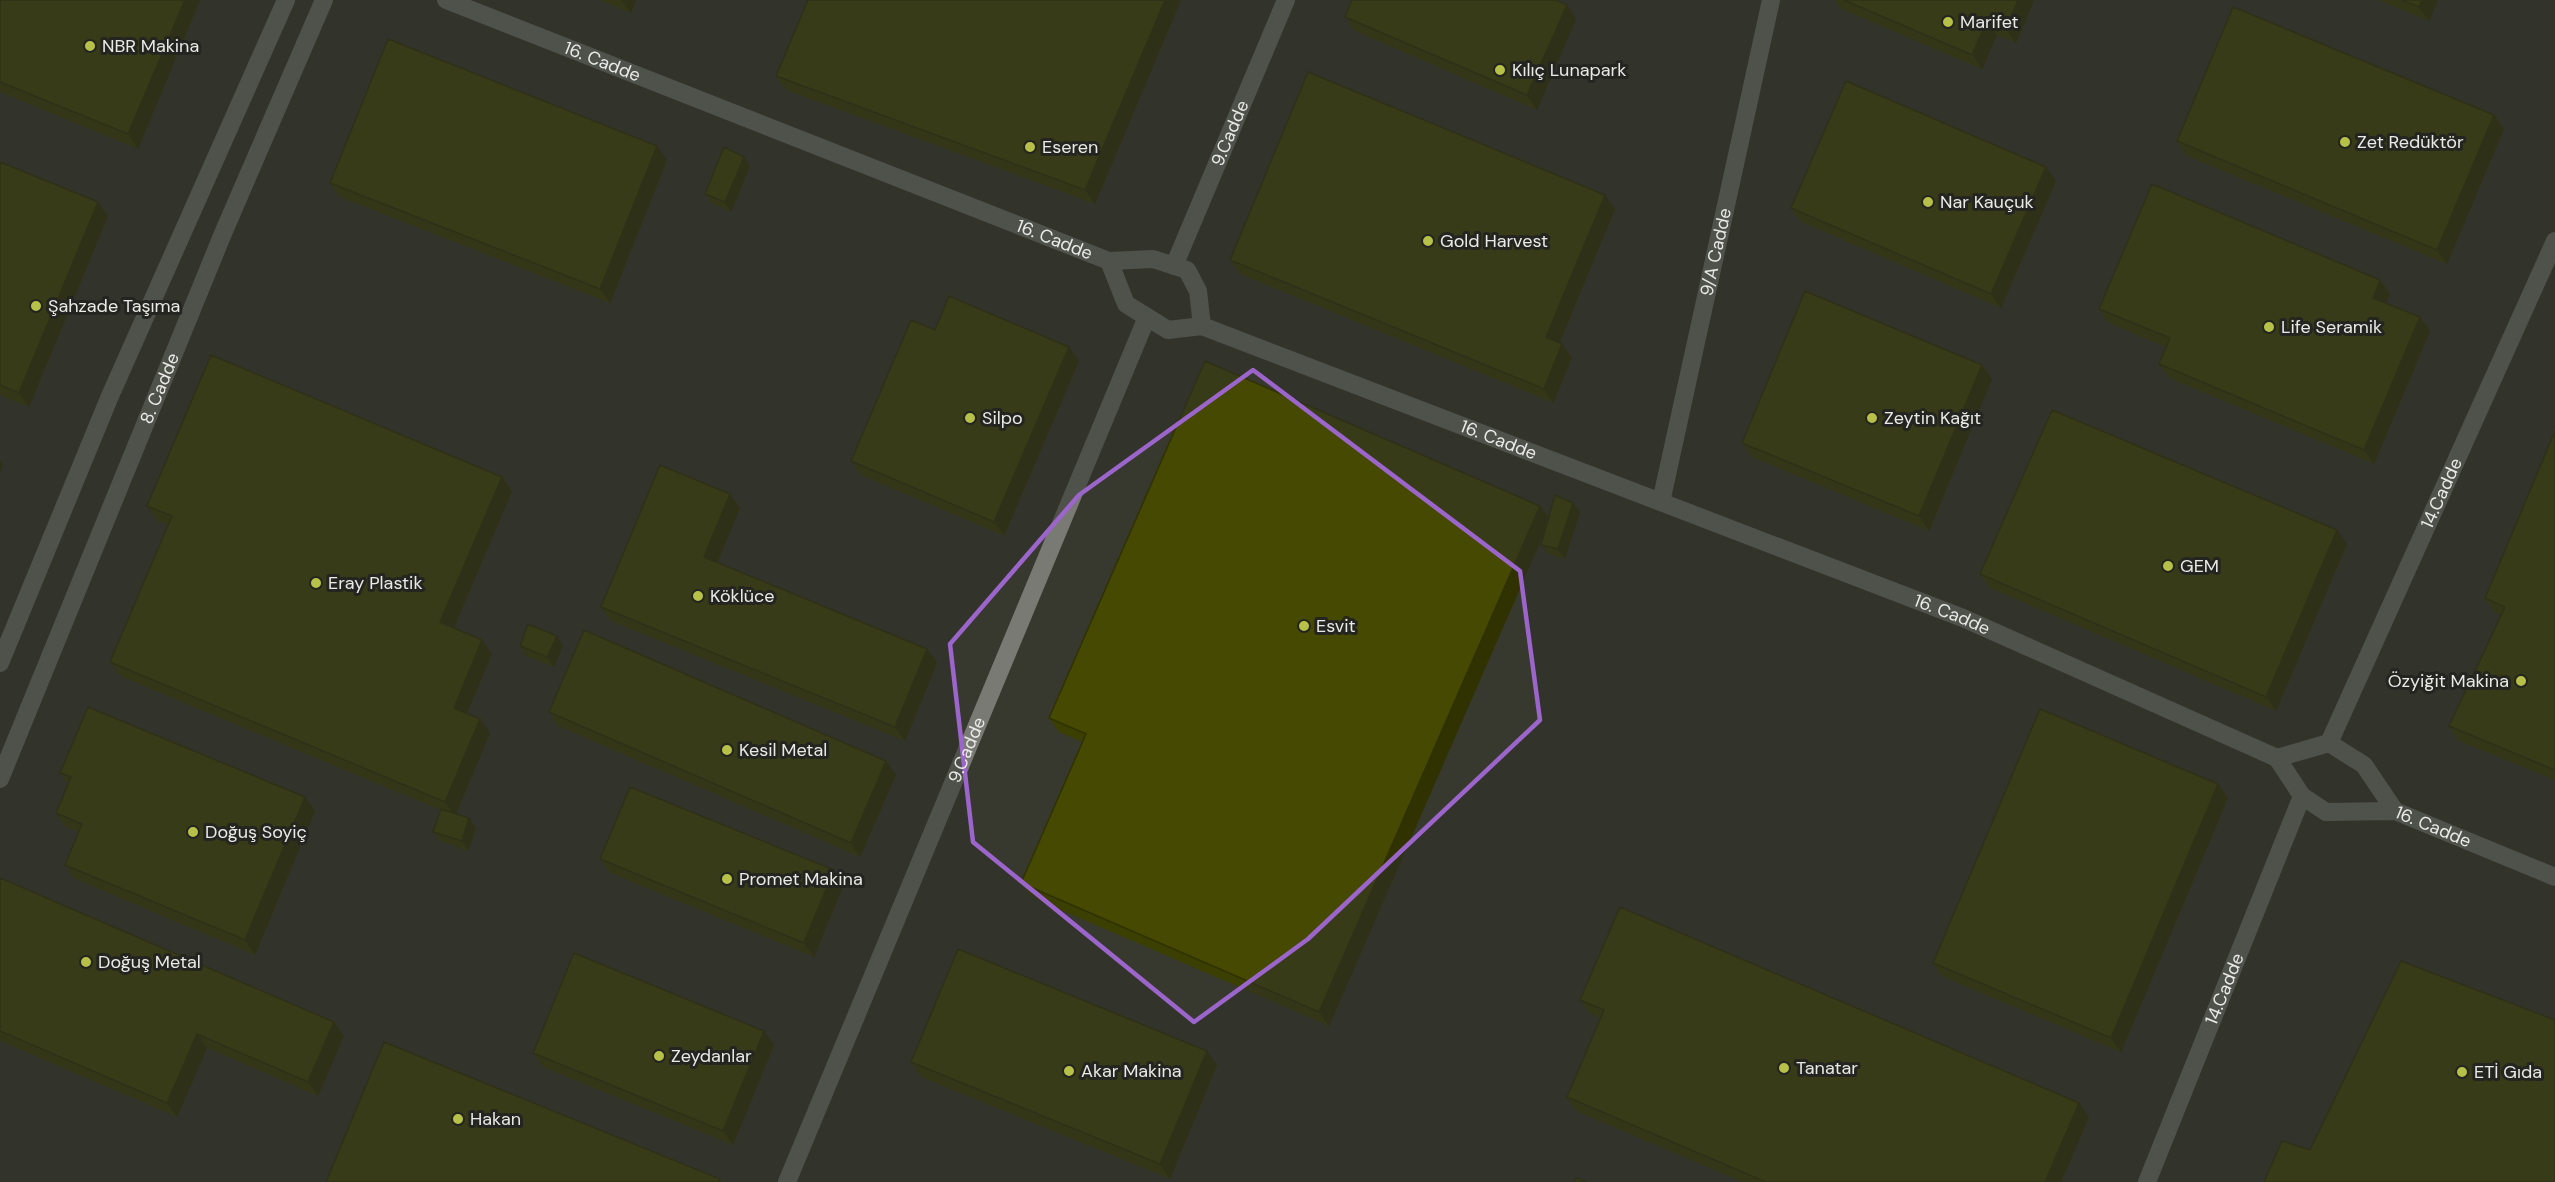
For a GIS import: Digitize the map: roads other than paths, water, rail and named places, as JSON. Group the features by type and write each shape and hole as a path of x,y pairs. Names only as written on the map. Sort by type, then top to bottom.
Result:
{"street":[{"path":"0,663 110,396 286,0"},
{"name":"8. Cadde","path":"0,779 224,231 324,0"},
{"name":"16. Cadde","path":"446,0 1109,261 1126,304 1168,330 1202,326 1963,618 2277,758 2302,796 2326,812 2395,811 2555,877"},
{"name":"9.Cadde","path":"1174,266 1286,0"},
{"name":"9/A Cadde","path":"1661,502 1771,0"},
{"name":"14.Cadde","path":"2329,743 2555,242"},
{"path":"1109,261 1153,260 1187,270 1198,291 1202,326"},
{"name":"9.Cadde","path":"787,1182 1147,317"},
{"path":"2277,758 2329,743 2364,765 2395,811"},
{"name":"14.Cadde","path":"2147,1182 2302,796"}],"place":[{"name":"Marifet","path":"1948,22"},
{"name":"NBR Makina","path":"90,46"},
{"name":"Kılıç Lunapark","path":"1500,70"},
{"name":"Zet Redüktör","path":"2345,142"},
{"name":"Eseren","path":"1030,147"},
{"name":"Nar Kauçuk","path":"1928,202"},
{"name":"Gold Harvest","path":"1428,241"},
{"name":"Şahzade Taşıma","path":"36,306"},
{"name":"Life Seramik","path":"2269,327"},
{"name":"Silpo","path":"970,418"},
{"name":"Zeytin Kağıt","path":"1872,418"},
{"name":"GEM","path":"2168,566"},
{"name":"Eray Plastik","path":"316,583"},
{"name":"Köklüce","path":"698,596"},
{"name":"Esvit","path":"1304,626"},
{"name":"Özyiğit Makina","path":"2521,681"},
{"name":"Kesil Metal","path":"727,750"},
{"name":"Doğuş Soyiç","path":"193,832"},
{"name":"Promet Makina","path":"727,879"},
{"name":"Doğuş Metal","path":"86,962"},
{"name":"Zeydanlar","path":"659,1056"},
{"name":"Tanatar","path":"1784,1068"},
{"name":"Akar Makina","path":"1069,1071"},
{"name":"ETİ Gıda","path":"2462,1072"},
{"name":"Hakan","path":"458,1119"}]}
